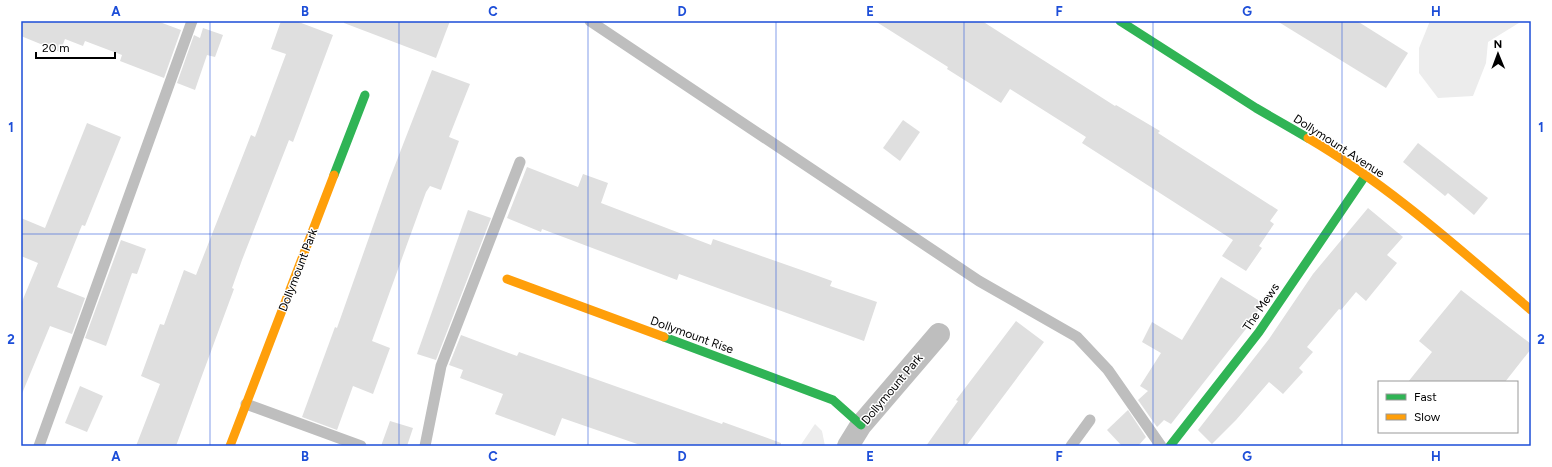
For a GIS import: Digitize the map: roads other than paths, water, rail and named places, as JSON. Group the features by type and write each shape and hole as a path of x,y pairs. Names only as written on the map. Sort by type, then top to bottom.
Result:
{"street":[{"name":"Dollymount Avenue","path":"1120,21 1256,108 1333,153 1411,208 1531,310"},
{"name":"Dollymount Park","path":"230,446 365,95"},
{"name":"The Mews","path":"1170,446 1259,332 1365,176"},
{"name":"Dollymount Rise","path":"506,279 833,400 861,426"},
{"name":"Dollymount Park","path":"848,446 861,426 940,334"}],"lane":[{"path":"39,446 192,21"},
{"path":"590,21 979,281 1077,337 1108,370 1161,446"},
{"path":"425,446 441,366 520,162"},
{"path":"246,404 361,446"},
{"path":"1071,446 1090,420"}]}
